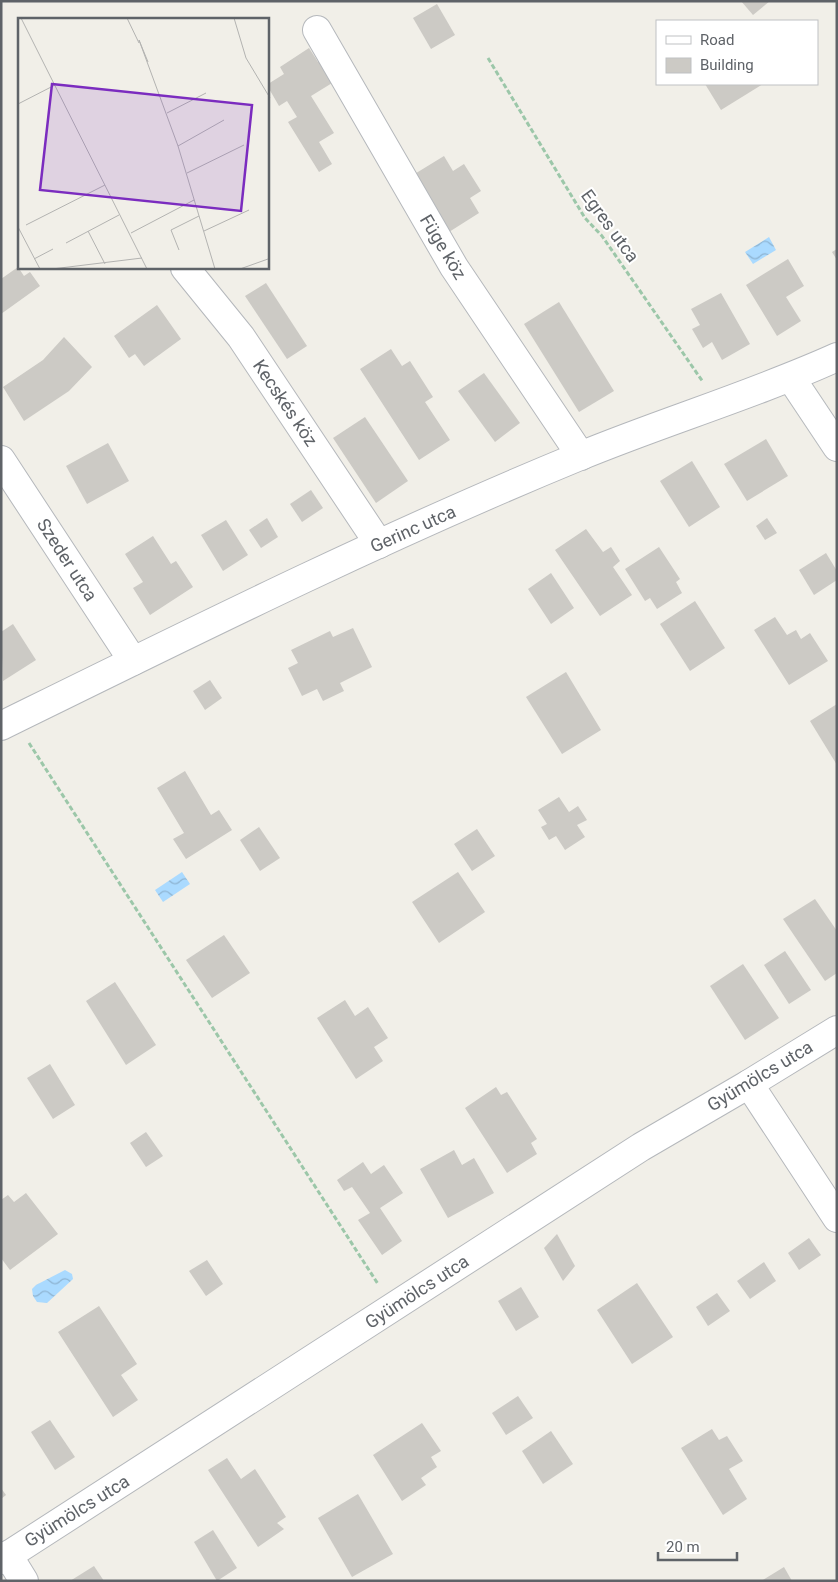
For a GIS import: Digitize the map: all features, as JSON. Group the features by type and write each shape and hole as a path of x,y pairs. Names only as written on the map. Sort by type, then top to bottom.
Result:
{"street":[{"name":"Füge köz","path":"317,30 454,267 581,456"},
{"name":"Kecskés köz","path":"186,269 240,337 379,544"},
{"name":"Gerinc utca","path":"8,723 133,661 379,544 581,456 791,378 837,357"},
{"path":"791,378 837,447"},
{"name":"Szeder utca","path":"1,460 133,661"},
{"name":"Gyümölcs utca","path":"4,1558 641,1147 837,1030"},
{"path":"749,1084 837,1218"},
{"path":"4,1558 24,1581"}],"path":[{"name":"Egres utca","path":"488,58 585,218 602,236 718,405"},
{"path":"8,723 394,1307"}],"water":[{"path":"769,237 776,250 753,264 745,252"},
{"path":"182,872 190,884 163,902 155,890"},
{"path":"65,1270 72,1274 73,1279 47,1303 37,1302 33,1296 32,1289"}],"building":[{"path":"741,1 770,1 753,15"},
{"path":"437,4 455,35 431,49 413,18"},
{"path":"309,48 318,62 324,58 337,80 311,96 334,133 319,142 332,164 319,172 288,122 297,117 287,101 279,106 269,89 269,83 284,74 280,67"},
{"path":"706,85 761,85 721,110"},
{"path":"444,156 453,171 464,164 481,191 470,198 479,213 449,232 413,175"},
{"path":"837,249 837,260 832,252"},
{"path":"788,259 804,286 786,297 801,321 777,336 746,285"},
{"path":"18,267 24,276 30,272 40,286 1,314 1,279"},
{"path":"266,283 307,346 287,359 245,296"},
{"path":"721,293 750,344 722,360 712,342 703,348 692,329 700,325 691,309"},
{"path":"559,302 614,391 579,412 524,324"},
{"path":"157,305 181,339 144,366 135,354 129,358 114,336"},
{"path":"64,337 92,367 69,391 24,421 3,387 43,360"},
{"path":"391,349 402,366 410,361 433,397 425,402 450,440 419,460 360,369"},
{"path":"484,373 520,423 495,442 458,391"},
{"path":"365,417 408,481 376,503 333,438"},
{"path":"766,439 788,476 747,501 724,464"},
{"path":"108,443 129,481 87,504 66,466"},
{"path":"692,461 720,507 689,527 660,481"},
{"path":"311,490 323,508 302,522 290,504"},
{"path":"267,518 278,537 261,548 249,530"},
{"path":"767,518 777,533 765,540 756,526"},
{"path":"226,520 248,555 223,571 201,535"},
{"path":"586,529 603,552 611,547 620,561 613,567 632,595 600,616 555,550"},
{"path":"153,536 171,564 176,561 193,587 150,615 133,588 143,582 125,554"},
{"path":"659,547 680,579 676,582 682,593 657,609 650,598 645,601 625,569"},
{"path":"826,553 837,571 837,580 814,595 799,570"},
{"path":"551,573 574,608 551,624 528,589"},
{"path":"695,601 725,648 690,671 660,624"},
{"path":"775,617 787,635 796,630 801,639 810,633 828,661 789,685 754,630"},
{"path":"13,624 36,660 3,681 1,632"},
{"path":"353,628 372,667 340,683 344,691 323,701 317,689 302,696 288,668 298,663 291,650 330,631 333,637"},
{"path":"566,672 601,730 562,754 526,697"},
{"path":"210,680 222,698 205,710 193,691"},
{"path":"837,704 837,765 810,721"},
{"path":"185,771 211,815 219,810 232,830 186,859 173,839 184,833 157,788"},
{"path":"559,797 569,812 578,806 587,820 577,825 585,837 565,850 556,836 549,840 541,827 547,824 538,810"},
{"path":"259,827 280,858 260,871 240,840"},
{"path":"477,829 495,856 472,871 454,844"},
{"path":"458,872 485,912 439,943 412,902"},
{"path":"815,899 837,931 837,973 825,981 783,919"},
{"path":"224,935 250,973 212,998 186,960"},
{"path":"785,951 811,990 789,1004 764,965"},
{"path":"743,964 779,1018 745,1040 710,986"},
{"path":"115,982 156,1045 126,1065 86,1001"},
{"path":"345,1000 355,1016 368,1007 388,1038 374,1047 383,1061 356,1079 317,1018"},
{"path":"50,1064 75,1105 53,1119 27,1078"},
{"path":"496,1087 501,1095 507,1092 537,1139 531,1143 537,1154 507,1173 465,1108"},
{"path":"146,1132 163,1156 146,1167 130,1143"},
{"path":"454,1150 462,1165 474,1158 494,1193 448,1218 420,1169"},
{"path":"363,1162 371,1174 384,1165 403,1193 380,1208 402,1241 382,1255 358,1220 370,1213 352,1187 344,1191 337,1180"},
{"path":"26,1193 58,1234 10,1270 1,1258 1,1200 8,1195 14,1202"},
{"path":"557,1234 575,1266 563,1281 544,1248"},
{"path":"809,1238 821,1255 799,1270 788,1253"},
{"path":"207,1260 223,1284 206,1296 189,1271"},
{"path":"764,1262 776,1281 750,1299 737,1281"},
{"path":"637,1283 673,1337 632,1364 597,1310"},
{"path":"521,1287 539,1317 516,1331 498,1301"},
{"path":"717,1293 730,1311 708,1326 696,1307"},
{"path":"99,1306 137,1364 121,1375 138,1400 113,1417 58,1332"},
{"path":"518,1396 533,1418 506,1435 492,1413"},
{"path":"50,1420 75,1457 55,1470 31,1432"},
{"path":"422,1423 441,1451 431,1457 437,1467 421,1478 426,1485 402,1501 373,1455"},
{"path":"712,1429 719,1440 727,1436 743,1461 729,1469 747,1499 723,1515 681,1448"},
{"path":"551,1431 573,1464 543,1484 522,1451"},
{"path":"227,1458 241,1479 255,1469 286,1517 277,1523 284,1529 258,1547 208,1470"},
{"path":"1,1488 6,1495 1,1499"},
{"path":"358,1494 393,1554 352,1577 318,1518"},
{"path":"213,1530 237,1568 217,1581 194,1542"},
{"path":"94,1566 104,1581 70,1581"},
{"path":"784,1567 792,1581 761,1581"}]}
